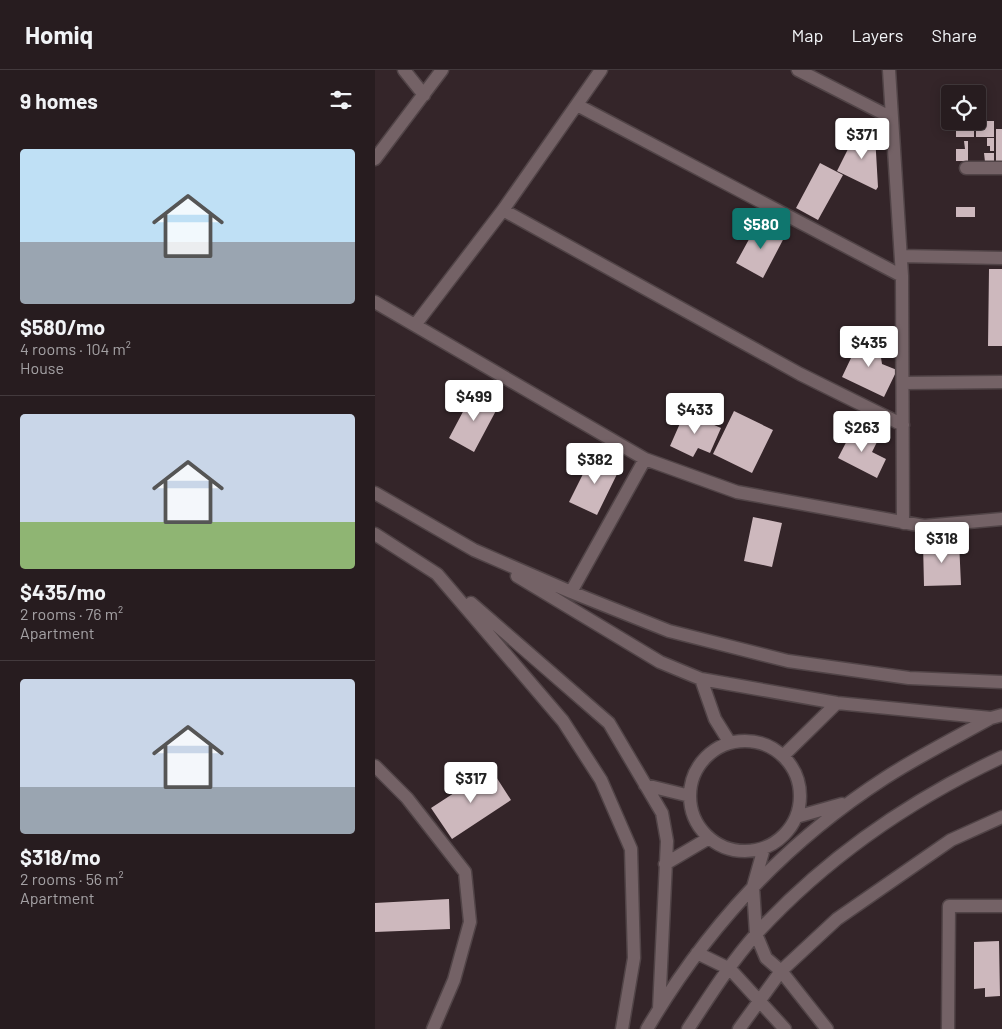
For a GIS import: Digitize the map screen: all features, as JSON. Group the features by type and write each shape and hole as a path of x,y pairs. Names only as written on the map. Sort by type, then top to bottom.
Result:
{"street":[{"path":"404,70 425,95"},
{"path":"375,159 442,70"},
{"path":"415,325 503,210 601,70"},
{"path":"798,70 892,118"},
{"path":"889,70 902,276 903,523"},
{"path":"577,105 902,276"},
{"path":"966,168 1002,168"},
{"path":"503,210 800,374 903,425"},
{"path":"901,256 1002,258"},
{"path":"375,302 645,459 737,492 924,526 1002,518"},
{"path":"903,383 1002,382"},
{"path":"571,592 645,459"},
{"path":"375,493 660,662 701,679 837,703 996,717"},
{"path":"375,534 437,574 609,723 662,813 667,841 659,1010"},
{"path":"474,550 571,592 669,631 788,661 909,678 1002,682"},
{"path":"437,574 563,721 601,780 631,849 634,958 622,1029"},
{"path":"701,679 715,719 730,743"},
{"path":"783,756 837,703"},
{"path":"647,1029 697,953 753,887 815,829 850,802 922,756 996,717"},
{"path":"753,742 774,749 790,764 799,784 801,795 797,817 784,836 764,848 741,851 729,849 709,838 694,819 690,796 695,773 709,754 730,743 753,742"},
{"path":"688,1029 756,934 823,870 863,838 927,795 1002,756"},
{"path":"375,766 407,798 465,872 470,922 454,980 433,1029"},
{"path":"645,785 690,796"},
{"path":"797,817 850,802"},
{"path":"739,1029 758,1000 781,971 837,919 951,840 1002,817"},
{"path":"665,864 709,838"},
{"path":"764,848 753,887 756,934 766,958 781,971 827,1029"},
{"path":"948,1029 949,906 1002,906"},
{"path":"697,953 730,969 785,1029"}],"building":[{"path":"986,121 994,121 994,137 976,137 976,130 986,130"},
{"path":"859,127 875,135 878,187 876,190 837,171"},
{"path":"996,129 1002,129 1002,163 996,163"},
{"path":"956,130 974,130 974,137 956,137"},
{"path":"987,138 994,138 994,151 990,151 990,146 987,146"},
{"path":"964,141 968,141 968,161 956,161 956,149 965,149"},
{"path":"984,153 994,153 994,162 985,162"},
{"path":"820,163 843,175 818,220 796,208"},
{"path":"956,207 975,207 975,217 956,217"},
{"path":"759,221 785,236 763,278 736,263"},
{"path":"989,269 1002,269 1002,346 988,346"},
{"path":"861,337 879,345 882,364 897,370 884,397 842,377"},
{"path":"474,391 499,405 474,452 449,438"},
{"path":"734,411 773,430 752,473 713,454"},
{"path":"685,412 721,428 710,453 698,448 693,457 670,446"},
{"path":"854,427 878,440 872,452 886,459 877,478 838,458"},
{"path":"593,454 620,468 597,515 569,502"},
{"path":"753,517 782,523 772,567 744,561"},
{"path":"959,541 961,585 924,586 923,543"},
{"path":"491,769 511,800 452,839 431,808"},
{"path":"449,899 450,929 375,932 375,903"},
{"path":"999,941 1000,996 985,997 985,988 974,989 974,942"}]}
